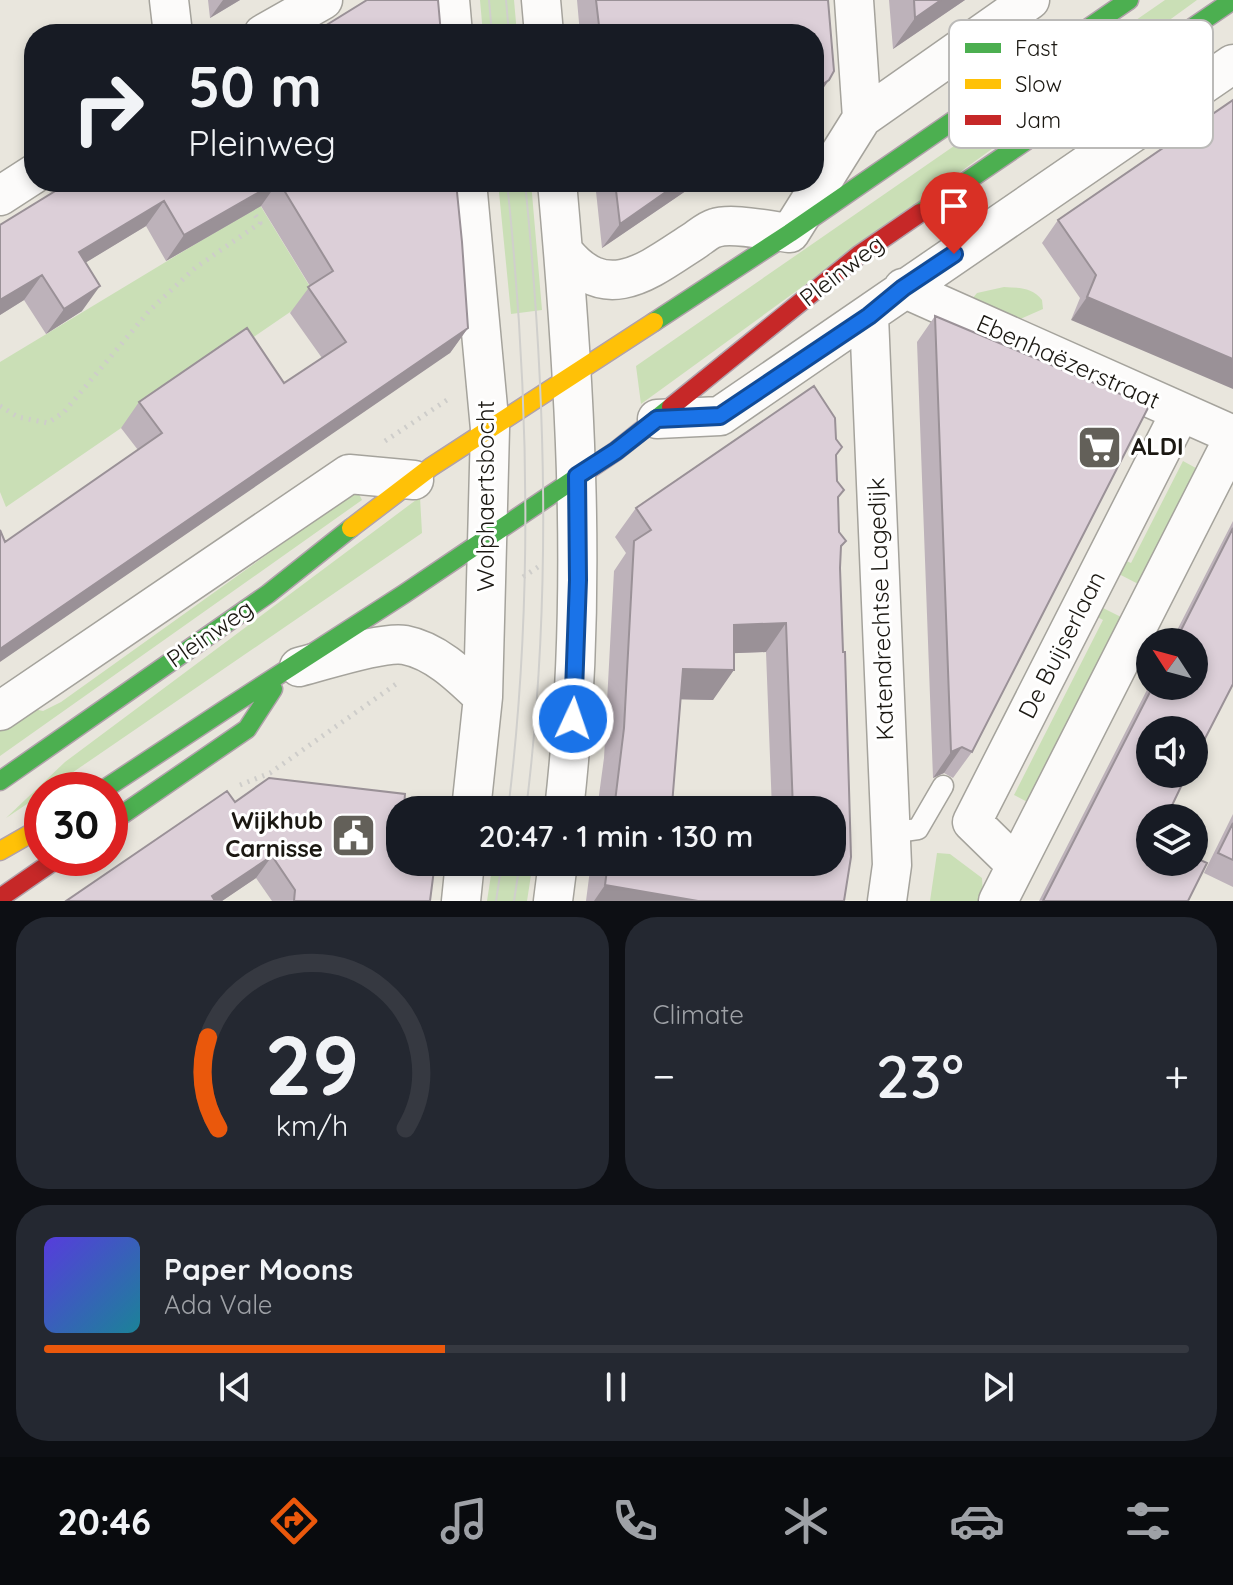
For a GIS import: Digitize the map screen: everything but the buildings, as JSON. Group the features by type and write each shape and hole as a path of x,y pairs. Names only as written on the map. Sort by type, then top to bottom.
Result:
{"main road":[{"name":"Pleinweg","path":"1100,20 1129,0"},
{"name":"Pleinweg","path":"1204,20 1233,0"},
{"name":"Pleinweg","path":"0,781 268,594 414,480 790,233 949,124"},
{"name":"Pleinweg","path":"128,774 616,451 859,255 1016,148"},
{"name":"Pleinweg","path":"128,811 247,729 285,671"},
{"path":"0,851 24,837"},
{"path":"0,898 32,876"}],"street":[{"path":"169,0 172,24"},
{"path":"281,24 323,0"},
{"path":"450,0 452,24"},
{"path":"541,0 543,24"},
{"path":"854,0 862,118"},
{"name":"Pleinweg","path":"1002,20 1030,0"},
{"name":"Pleinweg","path":"824,179 862,118 949,57"},
{"name":"Pleinweg","path":"1213,78 1233,64"},
{"name":"Pleinweg","path":"657,419 720,416 1109,148"},
{"path":"0,196 24,180"},
{"name":"Wolphaertsbocht","path":"468,192 490,429 483,697 472,796"},
{"path":"558,192 577,476 576,664 566,796"},
{"name":"Pleinweg","path":"790,233 816,192"},
{"path":"564,252 587,275 618,280 646,272 715,228 790,233"},
{"name":"Ebenhaëzerstraat","path":"903,288 1233,437"},
{"name":"Katendrechtse Lagedijk","path":"869,316 892,865 887,901"},
{"name":"De Buijserlaan","path":"1016,865 972,822 1180,413"},
{"path":"998,901 1233,437"},
{"path":"0,711 349,474 414,480"},
{"name":"Pleinweg","path":"285,671 383,646 403,645 430,654 459,674 483,697"},
{"path":"461,901 464,876"},
{"path":"553,901 556,876"}],"lane":[{"path":"890,833 918,829 943,786"}],"path":[{"path":"0,406 18,417 48,423 64,412 150,310 195,268 260,223 248,203"},
{"path":"230,789 270,773 399,682 414,648"}],"green space":[{"path":"480,0 514,0 516,24 482,24"},
{"path":"1165,0 1197,0 1169,20 1136,20"},
{"path":"951,148 993,148 641,404 636,366"},
{"path":"499,192 532,192 542,310 511,314"},
{"path":"260,205 315,295 6,507 0,492 0,362"},
{"path":"1004,287 1034,293 1042,300 1043,309 1018,320 972,299 977,293"},
{"path":"1183,461 1205,473 1146,588 1113,571 1120,558 1131,563"},
{"path":"357,490 362,500 0,756 0,727 34,709 43,711 61,702 318,518 322,510"},
{"path":"420,497 422,533 73,772 54,772"},
{"path":"1095,604 1129,621 1035,806 1014,795 1103,620 1090,613"},
{"path":"24,801 24,806 6,818"},
{"path":"937,853 950,854 982,878 980,901 930,901"},
{"path":"491,876 531,876 527,901 487,901"}],"tram line":[{"path":"489,0 491,24"},
{"path":"506,0 508,24"},
{"path":"508,192 520,339 526,496 522,653 509,796"},
{"path":"526,192 538,339 543,496 540,653 527,796"},
{"path":"496,901 500,876"},
{"path":"514,901 518,876"}],"traffic: fast":[{"path":"1100,20 1129,0"},
{"path":"1204,20 1233,0"},
{"path":"654,322 949,124"},
{"path":"920,213 1016,148"},
{"path":"232,705 616,451 671,407"},
{"path":"0,781 268,594 351,528"},
{"path":"128,811 247,729 273,689"},
{"path":"128,774 232,705"}],"traffic: slow":[{"path":"351,528 431,467 654,322"},
{"path":"0,851 24,837"}],"traffic: jam":[{"path":"671,407 859,255 920,213"},
{"path":"0,898 32,876"}],"place":[{"name":"ALDI","path":"1100,447"},
{"name":"Wijkhub Carnisse","path":"354,835"}],"route":[{"path":"573,719 578,580 577,476 657,419 720,416 869,316 903,288 954,254"}]}
